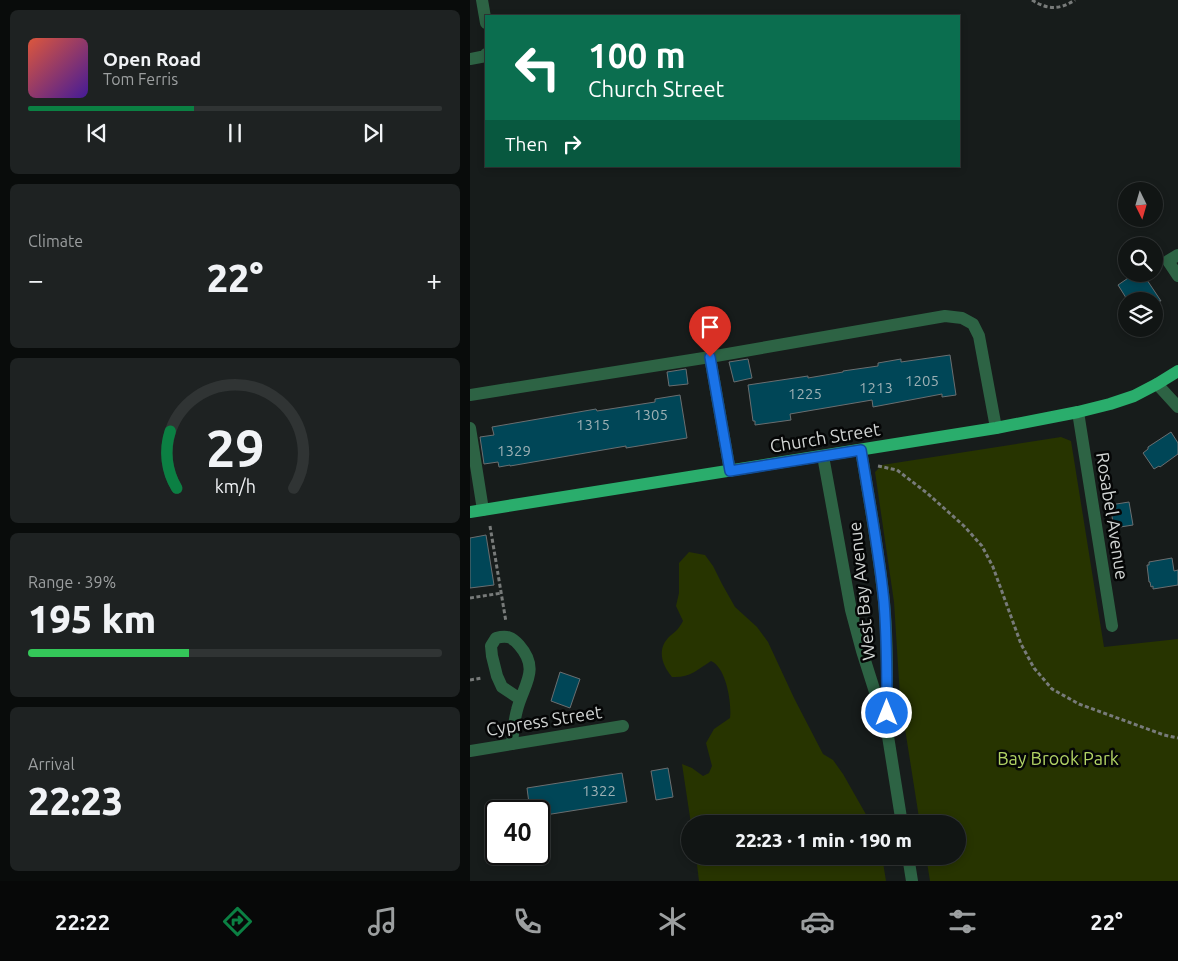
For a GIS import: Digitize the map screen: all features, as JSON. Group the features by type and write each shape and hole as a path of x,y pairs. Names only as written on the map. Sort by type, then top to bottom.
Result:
{"main road":[{"name":"Church Street","path":"476,511 996,428 1078,412 1126,399 1178,371"}],"street":[{"path":"482,0 485,17"},
{"path":"470,59 485,56"},
{"path":"1178,255 1168,261 1178,276"},
{"path":"470,395 710,357 945,316 962,318 973,324 979,336 996,428"},
{"path":"710,357 730,471"},
{"path":"1157,384 1178,407"},
{"name":"Rosabel Avenue","path":"1078,412 1112,626"},
{"path":"470,428 476,511"},
{"name":"West Bay Avenue","path":"861,450 884,603 887,648 887,730"},
{"name":"West Bay Avenue","path":"823,456 851,610 887,730 901,815"},
{"path":"512,744 520,698 527,686 530,672 529,660 524,650 514,640 504,636 496,638 491,646 495,672 502,687 520,698"},
{"name":"Cypress Street","path":"470,751 623,726"},
{"path":"909,865 912,881"}],"path":[{"path":"1032,0 1041,6 1057,8 1075,0"},
{"path":"875,465 897,470 927,492 964,526 982,546 993,568 1021,644 1034,668 1052,689 1079,704 1164,735 1178,738"},
{"path":"490,526 508,638"},
{"path":"470,598 502,593"}],"green space":[{"name":"Bay Brook Park","path":"1061,437 1071,441 1104,647 1178,639 1178,881 930,881 927,865 966,865 966,815 919,815 900,697 894,602 875,472 882,465"},
{"path":"689,552 705,555 735,607 757,627 768,642 823,754 833,760 843,774 866,815 690,815 682,764 703,776 709,773 712,766 706,743 714,729 730,718 730,711 729,695 721,670 711,661 689,675 678,677 672,677 663,662 663,646 683,621 676,606 679,593 679,563"},
{"path":"697,865 883,865 886,881 699,881"}],"building":[{"path":"1122,282 1148,282 1155,292 1122,292 1118,285"},
{"path":"950,355 956,395 942,397 942,394 873,407 872,400 790,414 791,420 755,425 755,421 753,421 748,385 808,376 808,378 878,366 878,363 901,359 901,362"},
{"path":"748,359 752,378 734,382 729,362"},
{"path":"686,369 688,384 669,386 667,372"},
{"path":"680,395 687,438 626,448 626,446 510,466 499,467 498,462 484,464 480,437 494,435 492,427 596,409 597,411 655,402 655,399"},
{"path":"1171,432 1178,443 1178,454 1154,469 1143,453 1148,447"},
{"path":"1129,502 1133,525 1114,528 1110,505"},
{"path":"486,535 494,585 470,588 470,538"},
{"path":"1172,558 1174,571 1178,570 1178,585 1153,589 1149,582 1147,565 1149,565 1149,562"},
{"path":"560,672 580,679 570,708 551,701"},
{"path":"668,768 673,797 656,800 651,771"},
{"path":"622,773 627,802 550,814 550,800 529,800 527,788"}],"route":[{"path":"710,357 730,471 861,450 884,603 887,648 887,713"}]}
